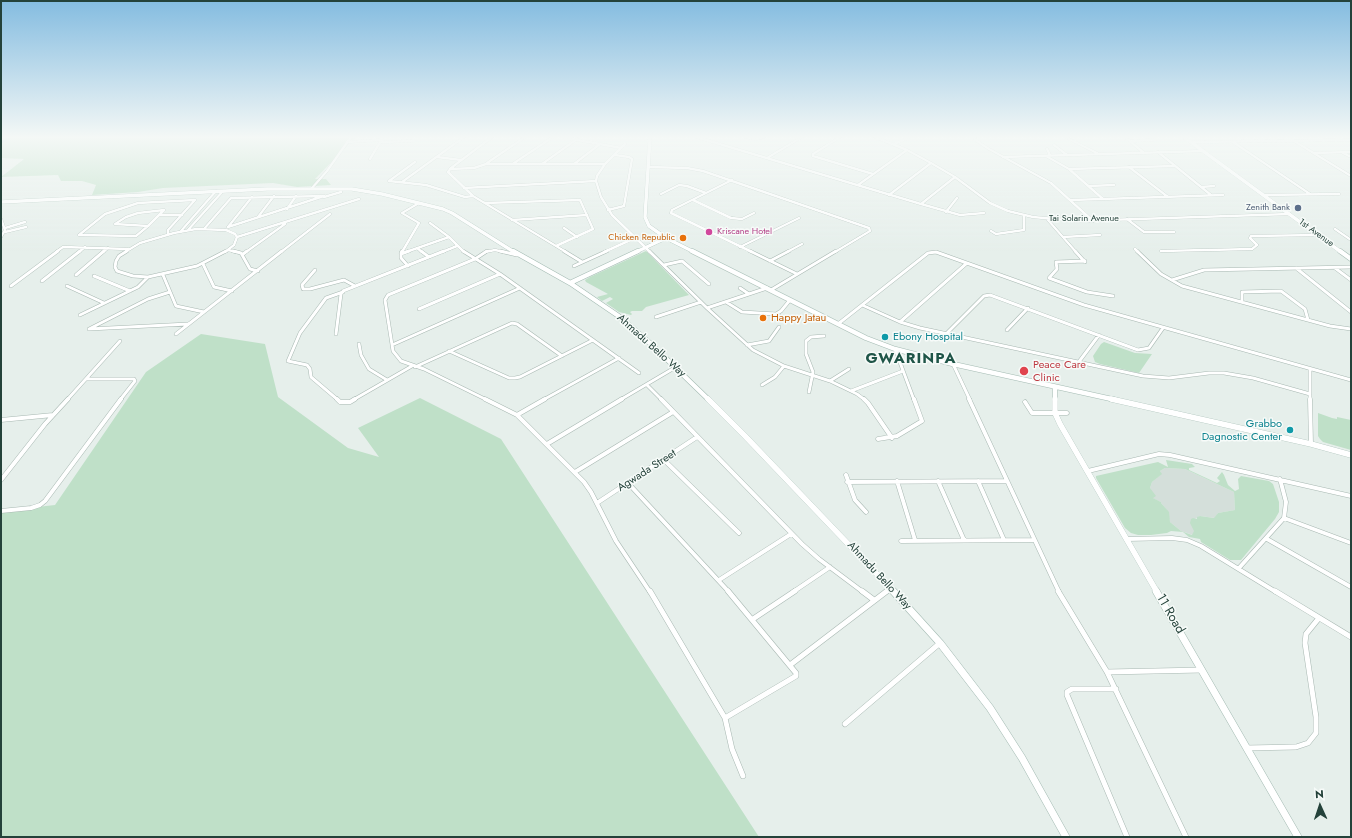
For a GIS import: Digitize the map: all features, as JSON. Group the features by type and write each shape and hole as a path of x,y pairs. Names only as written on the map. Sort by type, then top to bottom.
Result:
{"street":[{"path":"312,188 322,176"},
{"path":"396,176 389,181 426,185 465,197 473,196"},
{"path":"402,182 410,176"},
{"path":"451,176 473,196 582,262"},
{"path":"597,176 596,181 601,198 608,210 707,308 747,345 765,357 784,366 830,381 851,391 868,403 892,438"},
{"path":"608,210 624,206 629,176"},
{"path":"647,176 645,217 646,222 654,231 838,324 895,349 953,364 1311,444 1351,455"},
{"path":"707,308 769,289 870,231 869,228 719,176"},
{"path":"828,176 946,212 960,215 984,213"},
{"path":"858,185 870,176"},
{"path":"889,195 914,176"},
{"path":"1038,176 1047,181 1071,200 1093,221"},
{"path":"1077,176 1103,199"},
{"path":"1141,176 1168,197"},
{"path":"1187,176 1212,195"},
{"name":"1st Avenue","path":"1238,176 1351,259"},
{"path":"1283,176 1310,194"},
{"path":"921,204 955,177"},
{"name":"Tai Solarin Avenue","path":"955,177 990,203 1024,216 1048,220 1093,221 1290,214"},
{"path":"732,180 672,210 671,213 797,274"},
{"path":"464,188 596,181"},
{"path":"661,194 679,185 687,186 706,193"},
{"path":"1089,186 1114,185"},
{"path":"1201,187 1214,186"},
{"name":"Ahmadu Bello Way","path":"1,202 216,191 312,188 352,189 419,203 452,213 519,255 570,283 632,327 676,367 749,440 891,588 940,643 971,682 1008,733 1066,837"},
{"path":"181,231 216,191"},
{"path":"188,230 223,191"},
{"path":"237,237 234,245 228,250 203,264 163,275 133,276 118,271 115,267 116,261 130,249 150,239 188,230 227,228 341,192"},
{"path":"1264,195 1339,194"},
{"path":"1071,200 1223,195"},
{"path":"204,229 229,199 274,196 324,197"},
{"path":"258,218 274,196"},
{"path":"287,209 296,196"},
{"path":"211,197 218,197"},
{"path":"227,228 252,197"},
{"path":"946,212 957,198"},
{"path":"237,237 359,199"},
{"path":"148,226 115,224 126,217 141,212 164,210 148,226 136,236 79,235 105,214 141,202 195,200 168,230 168,234"},
{"path":"484,203 580,200 593,229 556,246"},
{"path":"693,200 731,218 742,218 754,213"},
{"path":"408,266 401,258 401,254 419,224 402,213 419,203"},
{"path":"176,334 330,214"},
{"path":"159,215 182,215"},
{"path":"512,220 587,215"},
{"path":"991,231 996,234 1024,230 1026,229 1024,216"},
{"path":"740,247 798,218"},
{"path":"1,219 5,232"},
{"path":"1127,219 1144,232 1174,232"},
{"path":"1048,220 1085,262 1056,262 1057,269 1050,278 1087,292 1112,296"},
{"path":"242,255 288,221"},
{"path":"5,228 25,222"},
{"path":"430,223 475,259 500,274 639,373"},
{"path":"1,237 5,232 26,227"},
{"path":"227,228 237,237"},
{"path":"564,228 577,237"},
{"path":"1335,229 1351,240"},
{"path":"1161,251 1252,249 1257,245 1250,238 1251,236 1319,235"},
{"path":"1063,237 1100,236"},
{"path":"401,254 449,237"},
{"path":"574,266 635,238"},
{"path":"570,283 666,238"},
{"path":"770,261 802,244"},
{"path":"457,246 326,298 300,333 288,361 307,365 310,369 311,377 318,385 340,402 350,402 414,366 512,323 517,324 562,356"},
{"path":"11,286 61,248 130,249"},
{"path":"42,282 85,248"},
{"path":"76,275 108,248"},
{"path":"417,248 429,257"},
{"path":"1135,249 1155,269 1171,280 1194,289 1330,326 1351,329"},
{"path":"228,250 238,251 250,269 258,271"},
{"path":"519,255 505,251 490,250 475,259 386,297 385,300 394,350 401,361 424,369 517,415 575,472 591,492 616,541 648,588 725,718 732,749 743,776"},
{"path":"838,324 928,253 936,252 1084,305 1351,380"},
{"path":"664,265 682,261 709,284"},
{"path":"900,322 967,263"},
{"path":"203,264 214,287 232,291"},
{"path":"1296,268 1351,312"},
{"path":"1335,268 1351,280"},
{"path":"1171,280 1199,270 1351,268"},
{"path":"315,270 302,285 302,288 310,289 344,280 356,286"},
{"path":"419,310 500,274"},
{"path":"163,275 174,305 178,308 204,312"},
{"path":"94,276 130,290"},
{"path":"80,315 141,285 148,276"},
{"path":"67,286 104,303"},
{"path":"392,345 520,288"},
{"path":"740,288 750,294"},
{"path":"1242,302 1242,292 1281,291 1305,309 1308,320"},
{"path":"170,292 148,299 89,330 189,324"},
{"path":"336,334 341,294 343,292"},
{"path":"946,334 984,296 990,295 997,296 1138,350 1148,348 1163,328"},
{"path":"776,314 781,311 790,300"},
{"path":"656,317 701,302"},
{"path":"726,302 742,312 757,314 770,313 776,314 784,319"},
{"path":"862,305 900,322 920,328 1078,363 1156,378 1181,377 1209,372 1239,375 1310,394"},
{"path":"1006,330 1028,308"},
{"path":"747,345 769,341 779,327"},
{"path":"1078,363 1099,335"},
{"path":"809,392 813,376 806,354 806,341 811,337 824,336"},
{"path":"449,351 509,378 515,378 520,377 593,340"},
{"path":"1,480 54,415 120,341"},
{"path":"359,344 361,355 369,369 387,380"},
{"path":"878,439 892,438 922,421 895,349"},
{"path":"517,415 619,358"},
{"path":"953,364 1053,582 1116,689 1186,837"},
{"path":"762,385 775,377 784,366"},
{"path":"547,444 676,367"},
{"path":"830,381 849,369"},
{"path":"1310,369 1311,444"},
{"path":"851,391 866,384 904,371"},
{"path":"1,511 40,506 50,496 135,381 134,378 86,379"},
{"path":"647,385 791,534 830,568 874,600"},
{"name":"11 Road","path":"1055,387 1055,413 1298,837"},
{"path":"1025,402 1032,413 1067,413"},
{"path":"575,472 672,412"},
{"path":"1,420 54,415"},
{"name":"Agwada Street","path":"597,503 697,438"},
{"path":"1088,471 1158,454 1170,454 1351,496"},
{"path":"664,460 739,533"},
{"path":"846,475 847,482 855,500 866,512"},
{"path":"1239,568 1284,518 1286,502 1280,479"},
{"path":"897,481 915,540"},
{"path":"938,481 964,540"},
{"path":"978,481 1004,540"},
{"path":"847,482 1006,481"},
{"path":"628,483 719,580 796,673 796,676 793,678 725,718"},
{"path":"1284,518 1351,543"},
{"path":"719,580 791,534"},
{"path":"1127,539 1172,538 1187,540 1202,546 1351,637"},
{"path":"1267,538 1351,588"},
{"path":"901,541 1033,540"},
{"path":"753,620 830,568"},
{"path":"790,665 891,588"},
{"path":"1247,748 1296,747 1308,743 1316,733 1316,717 1305,643 1306,634 1319,618"},
{"path":"845,724 940,643"},
{"path":"1107,672 1203,670"},
{"path":"1116,689 1072,689 1067,692 1067,696 1127,837"}],"shaded area":[{"path":"1165,468 1185,469 1234,492 1235,510 1218,513 1215,518 1200,516 1195,519 1193,535 1181,531 1170,522 1166,509 1161,502 1152,498 1150,488 1152,482 1161,474 1160,471"}],"green space":[{"path":"2,176 26,176 1,177"},
{"path":"59,176 318,176 315,179 326,179 331,185 297,187 273,183 163,188 138,192 92,195 96,185 82,181 61,181"},
{"path":"646,251 689,295 646,307 642,311 632,311 630,312 632,314 631,315 619,312 606,303 613,299 610,297 602,301 597,297 608,294 585,280 590,277"},
{"path":"201,334 265,344 278,397 348,448 379,457 358,428 420,398 501,439 759,837 1,837 1,511 55,505 146,372"},
{"path":"1104,342 1135,353 1152,354 1139,373 1100,364 1095,362 1093,356"},
{"path":"1318,413 1332,418 1337,419 1337,417 1351,420 1351,450 1323,442 1320,439 1318,436"},
{"path":"1166,460 1192,464 1195,467 1189,468 1189,470 1217,483 1220,481 1217,478 1222,472 1228,485 1235,491 1239,489 1238,479 1241,476 1269,481 1273,484 1279,502 1279,512 1275,519 1241,560 1230,560 1201,542 1200,539 1189,537 1183,532 1171,531 1151,535 1138,535 1131,533 1125,528 1096,476 1158,462 1168,467","holes":["1165,468 1185,469 1234,492 1235,510 1218,513 1214,518 1200,516 1197,517 1197,519 1191,519 1190,523 1194,531 1192,535 1181,531 1170,522 1169,512 1161,502 1153,498 1156,496 1150,488 1152,482 1162,474 1160,471"]}],"place":[{"name":"Zenith Bank","path":"1298,208"},
{"name":"Kriscane Hotel","path":"709,232"},
{"name":"Chicken Republic","path":"683,238"},
{"name":"Happy Jatau","path":"763,318"},
{"name":"Ebony Hospital","path":"885,337"},
{"name":"Peace Care Clinic","path":"1024,371"},
{"name":"Grabbo Dagnostic Center","path":"1290,430"}],"district":[{"name":"GWARINPA","path":"911,359"}]}
